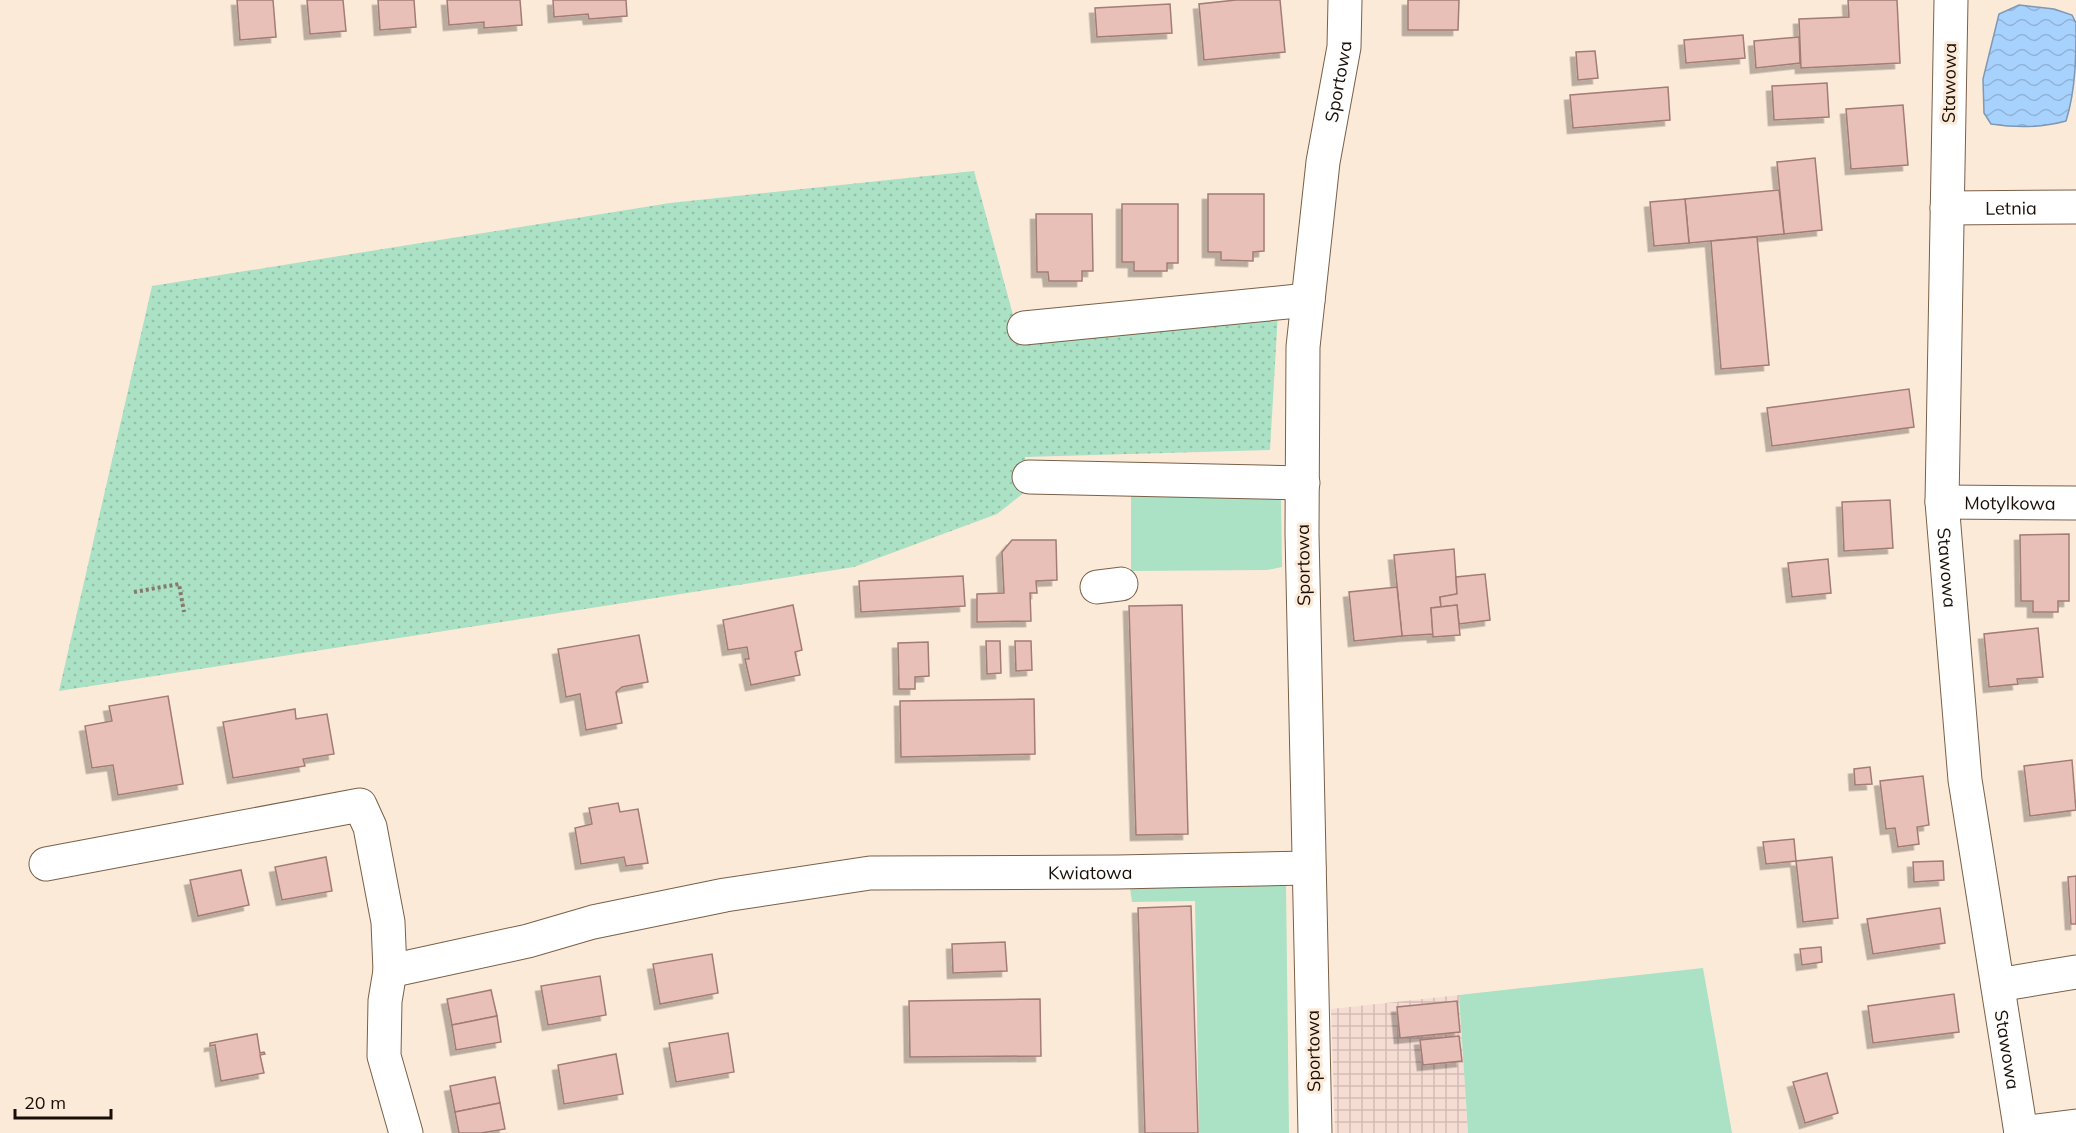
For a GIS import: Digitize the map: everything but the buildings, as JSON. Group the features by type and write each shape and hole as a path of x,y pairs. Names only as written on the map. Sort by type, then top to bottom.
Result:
{"street":[{"name":"Sportowa","path":"1314,1133 1302,533 1303,347 1323,162 1344,47 1345,0"},
{"name":"Stawowa","path":"1951,0 1942,502 1965,780 2021,1133"},
{"name":"Letnia","path":"1947,208 2076,207"},
{"path":"1024,328 1308,300"},
{"path":"1029,477 1303,483"},
{"name":"Motylkowa","path":"1942,502 2076,503"},
{"path":"46,864 360,805 370,827 388,922 390,971 385,1001 384,1056 406,1133"},
{"name":"Kwiatowa","path":"390,971 528,941 592,922 703,899 870,873 1118,872 1309,868"},
{"path":"1998,985 2076,972"},
{"path":"2021,1133 2076,1126"}],"path":[{"path":"134,592 179,584 184,612"}],"shaded area":[{"path":"1459,995 1468,1133 1335,1133 1331,1009"}],"green space":[{"path":"974,171 1019,337 1278,312 1270,450 1025,457 1025,492 997,514 854,567 59,691 152,286 670,203"},
{"path":"1131,490 1281,495 1282,567 1267,570 1131,571"},
{"path":"1286,884 1289,1133 1199,1133 1195,901 1132,902 1130,888"},
{"path":"1703,968 1732,1133 1468,1133 1459,995"}],"water":[{"path":"2019,5 2054,9 2072,15 2076,23 2074,85 2066,121 2020,127 1991,124 1984,113 1983,79 1999,14"}]}
